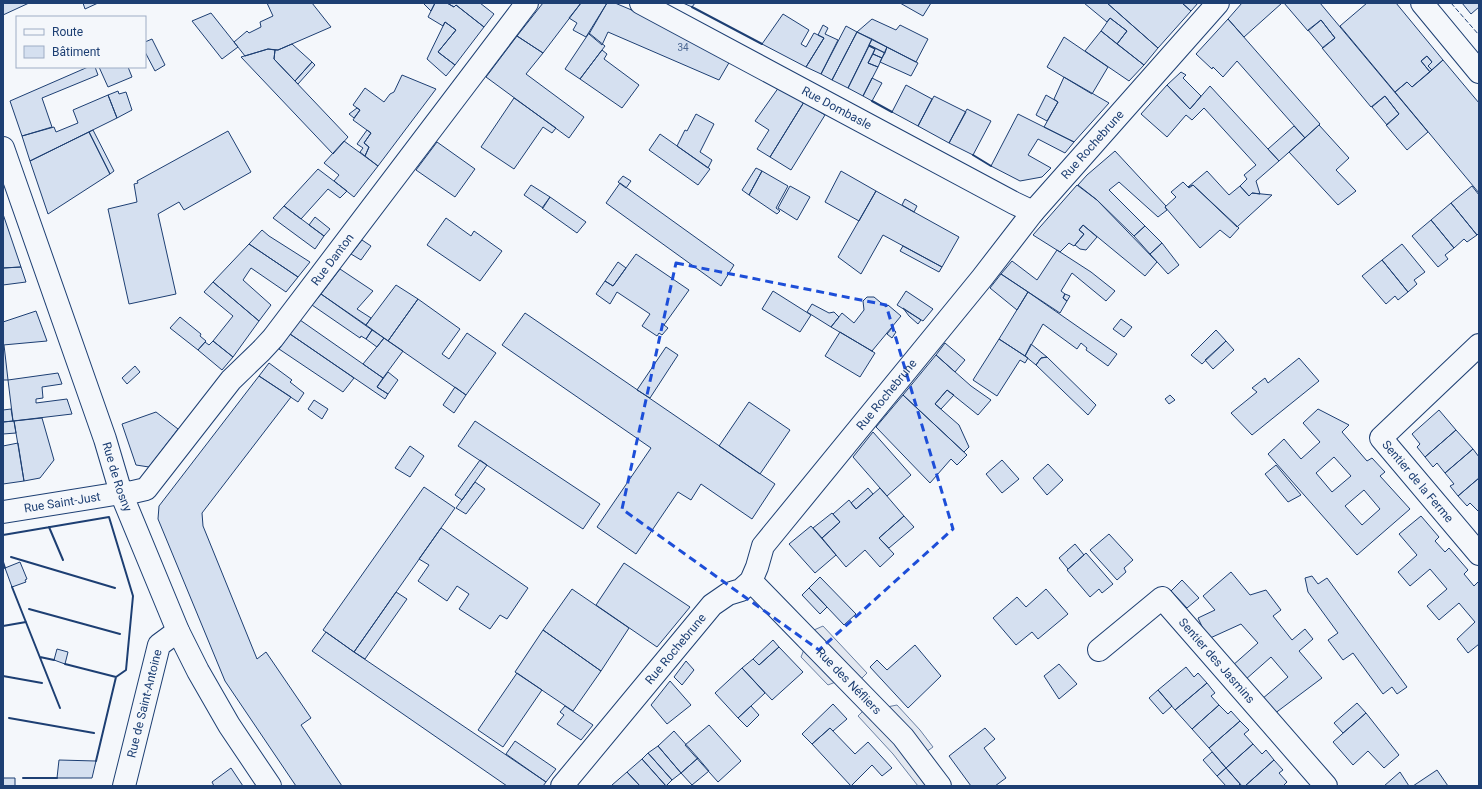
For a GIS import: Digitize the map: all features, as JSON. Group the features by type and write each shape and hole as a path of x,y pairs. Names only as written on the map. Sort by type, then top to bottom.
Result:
{"street":[{"name":"Rue Danton","path":"121,493 146,489 231,380 273,338 527,3"},
{"name":"Rue Dombasle","path":"641,3 1033,212"},
{"name":"Rue Rochebrune","path":"562,786 712,605 728,594 741,590 751,581 763,546 982,278 1033,212 1218,3"},
{"path":"1422,3 1479,72"},
{"name":"Rue de Rosny","path":"3,148 107,445 121,493 178,631 198,671 229,726 270,786"},
{"name":"Sentier de la Ferme","path":"1479,345 1381,438 1479,554"},
{"name":"Rue Saint-Just","path":"3,512 121,493"},
{"name":"Rue des Néfliers","path":"751,581 903,737 940,786"},
{"name":"Sentier des Jasmins","path":"1099,650 1162,598 1326,786"},
{"name":"Rue de Saint-Antoine","path":"124,786 159,645 178,631"}],"highlighted area":[{"path":"676,263 886,305 953,529 819,650 622,509"}],"shaded area":[{"path":"823,626 867,673 861,679 814,630"},
{"path":"805,647 838,681 828,685 801,657"},
{"path":"897,705 933,747 926,752 887,707"},
{"path":"864,710 899,748 930,786 918,786 893,754 858,716"}],"building":[{"path":"3,3 29,3 3,15"},
{"path":"83,3 98,3 85,9"},
{"path":"267,3 312,3 331,27 278,50 268,49 245,56 234,42 247,31 249,33 261,27 260,22 273,16"},
{"path":"423,3 435,3 431,11"},
{"path":"435,3 447,3 454,7 456,5 484,27 455,65 438,52 456,30 445,22 443,26 428,17"},
{"path":"447,3 480,3 494,14 484,27 456,5 454,7"},
{"path":"543,3 581,3 543,53 517,36"},
{"path":"581,3 607,3 586,37 573,30 577,23 569,18"},
{"path":"607,3 615,3 686,33 730,61 719,80 608,32 602,45 589,34"},
{"path":"683,3 695,3 692,7"},
{"path":"900,3 931,3 923,16"},
{"path":"1084,3 1107,3 1158,48 1144,65 1117,44 1127,31 1110,18 1107,22"},
{"path":"1107,3 1182,3 1191,11 1158,48"},
{"path":"1182,3 1198,3 1191,11"},
{"path":"1242,3 1282,3 1244,37 1228,19"},
{"path":"1284,3 1320,3 1428,132 1407,150 1386,125 1399,114 1385,96 1371,107 1322,48 1335,38 1321,20 1308,31"},
{"path":"1367,3 1396,3 1443,60 1432,70 1428,66 1432,62 1427,56 1421,61 1430,72 1412,87 1407,82 1395,92 1340,26"},
{"path":"1462,3 1479,3 1479,7 1471,14"},
{"path":"211,13 238,47 222,59 192,21"},
{"path":"783,14 809,30 801,44 806,47 814,33 824,38 806,67 762,44"},
{"path":"1110,18 1127,31 1117,44 1101,31"},
{"path":"872,19 896,30 900,25 928,39 916,62 857,32"},
{"path":"1228,19 1320,124 1305,138 1237,61 1223,77 1196,54"},
{"path":"1321,20 1335,38 1323,48 1308,30"},
{"path":"445,22 456,30 438,52 455,65 446,76 427,59"},
{"path":"823,25 828,28 825,34 838,40 821,74 806,67 824,38 818,35"},
{"path":"846,26 857,32 832,80 821,74"},
{"path":"1101,31 1144,65 1129,81 1085,51"},
{"path":"857,32 872,39 848,88 832,80"},
{"path":"589,33 605,46 580,79 565,69"},
{"path":"517,36 543,53 526,74 584,117 569,138 486,77"},
{"path":"1064,37 1108,67 1092,94 1047,67"},
{"path":"152,39 165,65 155,71 146,54 146,42"},
{"path":"872,39 887,47 885,53 869,45"},
{"path":"292,44 312,62 295,81 274,59 275,50"},
{"path":"869,45 885,53 882,58 873,54 875,49"},
{"path":"869,46 875,49 868,63 878,67 863,96 848,88"},
{"path":"887,47 918,63 911,76 880,62"},
{"path":"268,49 275,50 274,59 348,137 333,154 241,57"},
{"path":"602,50 607,54 604,59 639,85 622,108 580,79"},
{"path":"873,54 882,58 878,67 868,63"},
{"path":"1427,56 1432,62 1428,66 1432,70 1430,72 1421,61"},
{"path":"1443,60 1479,103 1479,193 1395,92 1407,82 1412,87"},
{"path":"312,62 315,65 298,84 295,81"},
{"path":"86,68 95,68 98,75 42,98 52,127 22,136 10,101"},
{"path":"99,68 128,68 132,77 108,87"},
{"path":"1181,72 1186,75 1183,78 1201,96 1190,109 1167,85"},
{"path":"402,75 436,89 378,166 365,156 369,147 364,143 371,133 353,120 360,110 353,105 365,88 384,102 390,94 394,92"},
{"path":"1064,77 1109,103 1074,142 1044,127 1058,102 1054,99"},
{"path":"872,78 882,83 872,101 863,96"},
{"path":"906,85 932,99 918,126 892,112"},
{"path":"1167,85 1190,109 1210,86 1279,161 1256,181 1260,194 1252,193 1249,196 1240,186 1247,179 1244,175 1256,165 1204,108 1192,120 1186,115 1167,137 1141,114"},
{"path":"779,87 804,102 770,157 757,149 769,130 755,121"},
{"path":"118,91 119,94 126,92 132,110 117,118 108,95"},
{"path":"108,95 117,118 30,161 22,136 54,127 56,132 78,123 73,110"},
{"path":"1046,95 1058,102 1047,121 1036,115"},
{"path":"934,96 966,112 949,143 918,126"},
{"path":"1385,96 1399,114 1387,125 1372,107"},
{"path":"514,98 556,128 552,133 543,127 514,169 481,147"},
{"path":"804,102 825,115 791,170 770,157"},
{"path":"357,108 360,110 354,118 349,114"},
{"path":"967,109 991,121 973,155 949,143"},
{"path":"696,114 714,124 700,152 712,160 708,168 677,146 685,130 687,131"},
{"path":"1018,114 1074,142 1065,153 1038,139 1028,155 1051,168 1042,177 1020,181 991,166"},
{"path":"1319,125 1349,158 1336,170 1356,191 1338,205 1289,152"},
{"path":"1294,126 1305,138 1279,161 1268,149"},
{"path":"93,130 114,171 110,174 89,132"},
{"path":"367,130 371,133 364,143 369,147 365,156 360,152 363,148 357,144"},
{"path":"228,131 251,172 184,210 179,202 158,214 176,294 129,304 108,209 137,202 134,184 138,183 137,181"},
{"path":"89,132 110,174 48,214 30,161"},
{"path":"660,134 710,169 698,185 649,150"},
{"path":"344,141 378,166 354,197 334,181 339,175 324,163"},
{"path":"437,142 475,169 455,197 416,170"},
{"path":"1115,151 1166,206 1165,207 1167,210 1158,217 1119,182 1109,190 1145,226 1134,236 1097,200 1078,185 1087,175"},
{"path":"756,168 762,171 749,195 742,190"},
{"path":"318,169 347,191 340,198 328,189 301,219 284,206"},
{"path":"762,171 788,186 776,208 780,211 777,214 749,195"},
{"path":"841,171 876,191 859,221 825,202"},
{"path":"1207,171 1229,195 1240,186 1249,196 1252,193 1272,195 1237,227 1193,185 1188,187"},
{"path":"623,176 631,181 626,188 618,182"},
{"path":"1183,182 1189,188 1193,185 1239,228 1230,238 1220,230 1200,248 1165,207 1176,197 1171,192"},
{"path":"620,183 734,265 721,286 606,203"},
{"path":"531,185 550,197 543,208 524,195"},
{"path":"1077,185 1097,200 1157,262 1145,276 1083,225 1079,230 1084,234 1075,245 1074,246 1069,243 1060,252 1033,235"},
{"path":"790,186 810,197 797,220 778,208"},
{"path":"1472,186 1479,195 1479,233 1477,235 1451,203"},
{"path":"876,191 959,237 942,267 883,235 861,274 838,257"},
{"path":"550,197 586,222 577,233 542,208"},
{"path":"905,199 917,206 914,212 902,205"},
{"path":"1451,203 1477,235 1467,242 1464,239 1454,248 1431,220"},
{"path":"284,206 324,236 315,249 273,218"},
{"path":"3,214 21,267 3,268"},
{"path":"315,217 330,229 324,236 309,225"},
{"path":"446,218 471,236 474,231 502,251 480,281 427,245"},
{"path":"1431,220 1454,248 1445,255 1448,259 1438,267 1412,236"},
{"path":"1083,225 1097,237 1086,250 1080,249 1075,245 1084,234 1079,230"},
{"path":"1145,226 1162,243 1150,254 1134,236"},
{"path":"262,230 310,262 298,277 249,244"},
{"path":"362,240 371,246 361,260 351,254"},
{"path":"1162,243 1179,265 1168,274 1150,254"},
{"path":"249,244 298,277 286,292 251,268 243,280 271,305 259,321 213,282"},
{"path":"1402,244 1425,272 1414,280 1417,284 1408,292 1382,260"},
{"path":"903,246 942,267 939,272 900,251"},
{"path":"1057,250 1091,272 1115,291 1106,301 1072,273 1061,291 1065,294 1063,298 1067,301 1060,313 1001,274 1012,261 1037,280"},
{"path":"636,254 689,290 664,325 668,328 662,335 659,333 657,336 642,326 650,314 617,292 610,304 596,294 605,281 613,286"},
{"path":"1382,260 1408,292 1398,300 1395,296 1386,304 1362,276"},
{"path":"618,262 626,268 613,286 605,281"},
{"path":"21,267 26,282 3,285 3,268"},
{"path":"340,269 373,291 357,309 371,318 366,325 321,294"},
{"path":"1001,274 1028,292 1017,310 990,288"},
{"path":"213,282 259,321 233,357 213,341 233,316 204,292"},
{"path":"396,285 418,299 388,341 366,325"},
{"path":"773,291 811,315 800,332 762,309"},
{"path":"906,291 933,309 923,321 897,305"},
{"path":"1028,292 1117,354 1108,366 1086,350 1087,348 1081,343 1077,349 1043,324 1025,356 999,339"},
{"path":"321,294 372,330 366,339 361,336 360,338 312,305"},
{"path":"1065,294 1070,296 1067,301 1063,298"},
{"path":"867,297 874,297 886,307 888,305 901,316 872,351 831,327 842,313 854,323 864,310 863,301"},
{"path":"418,299 460,329 442,354 449,359 467,333 496,353 466,395 388,341"},
{"path":"812,304 829,313 834,312 839,317 831,327 807,312"},
{"path":"903,308 921,320 918,324 909,316"},
{"path":"36,311 47,341 3,345 3,322"},
{"path":"525,313 775,484 752,519 701,484 691,500 678,492 636,554 597,527 651,448 502,345"},
{"path":"180,317 201,334 200,336 206,341 198,350 170,328"},
{"path":"1121,319 1132,327 1124,337 1113,329"},
{"path":"300,320 383,378 377,387 388,394 385,399 290,334"},
{"path":"892,328 896,332 892,338 887,334"},
{"path":"372,330 384,338 377,347 366,339"},
{"path":"1216,330 1226,341 1202,364 1191,355"},
{"path":"840,332 875,353 860,377 825,356"},
{"path":"290,334 354,378 343,392 279,349"},
{"path":"384,338 403,351 383,378 363,364"},
{"path":"999,339 1028,358 1025,363 1020,360 997,396 973,380"},
{"path":"213,341 233,357 222,370 198,350 205,342 209,345"},
{"path":"1226,341 1234,350 1213,369 1205,360"},
{"path":"945,343 965,360 955,372 936,355"},
{"path":"1031,344 1047,357 1041,358 1036,365 1025,356"},
{"path":"4,345 8,380 3,380"},
{"path":"666,347 678,355 650,398 637,390"},
{"path":"936,355 971,386 991,400 978,415 947,390 935,404 959,425 969,447 964,452 903,395"},
{"path":"1047,357 1096,405 1088,415 1036,365 1041,358"},
{"path":"1299,358 1319,381 1252,435 1231,413 1257,392 1252,388 1265,378 1268,383"},
{"path":"269,363 292,380 290,382 304,393 298,402 259,376"},
{"path":"135,366 140,372 127,384 122,378"},
{"path":"388,372 398,380 388,394 377,387"},
{"path":"58,373 62,384 42,387 43,398 36,399 36,403 67,399 72,414 13,421 8,380"},
{"path":"259,376 291,397 202,513 203,526 257,659 266,652 311,718 301,725 342,786 296,786 225,681 158,519 159,506"},
{"path":"455,387 466,395 454,413 443,405"},
{"path":"947,390 954,395 941,409 935,404"},
{"path":"903,395 967,455 957,465 951,459 930,483 876,427"},
{"path":"1170,395 1175,400 1169,404 1165,399"},
{"path":"314,400 328,409 322,419 308,409"},
{"path":"749,402 790,430 760,474 719,446"},
{"path":"11,409 13,421 3,422 3,410"},
{"path":"1318,409 1349,425 1342,432 1367,461 1372,458 1385,472 1380,476 1410,509 1357,555 1268,454 1284,439 1301,459 1320,442 1303,423","holes":["1334,457 1351,476 1332,492 1316,473","1364,490 1380,509 1362,525 1345,506"]},
{"path":"1439,410 1456,430 1425,457 1417,447 1420,444 1412,434"},
{"path":"156,412 178,429 149,467 136,465 122,424"},
{"path":"42,418 54,460 40,478 24,481 14,421"},
{"path":"14,421 16,433 3,434 3,422"},
{"path":"475,421 600,504 583,529 458,446"},
{"path":"1456,430 1473,449 1445,473 1437,463 1433,467 1425,457"},
{"path":"873,432 911,475 887,496 853,457"},
{"path":"18,443 24,481 3,484 3,446"},
{"path":"410,446 424,456 410,477 395,468"},
{"path":"1473,449 1479,457 1479,478 1458,496 1450,486 1454,484 1445,473"},
{"path":"480,460 487,465 462,500 455,495"},
{"path":"1002,460 1019,479 1002,493 986,474"},
{"path":"1048,464 1063,480 1047,495 1033,478"},
{"path":"1276,465 1301,495 1288,502 1265,474"},
{"path":"1479,478 1479,512 1470,503 1467,506 1458,496"},
{"path":"475,482 485,489 466,514 456,508"},
{"path":"424,487 455,508 354,652 323,630"},
{"path":"868,488 873,494 856,509 851,503"},
{"path":"880,488 904,516 879,538 894,554 880,567 865,550 846,567 822,538 840,522 833,514 849,500 856,509"},
{"path":"832,513 840,522 822,538 813,528"},
{"path":"904,516 914,527 889,548 879,538"},
{"path":"1421,516 1439,537 1435,541 1445,552 1449,548 1468,570 1464,574 1474,586 1478,582 1479,583 1479,644 1468,653 1457,639 1475,622 1459,603 1439,620 1427,606 1447,589 1430,569 1410,586 1398,572 1417,555 1399,534"},
{"path":"811,526 836,555 815,573 789,544"},
{"path":"441,528 528,588 507,619 500,615 490,629 459,609 469,594 457,586 447,601 418,581 429,565 419,559"},
{"path":"1109,534 1133,560 1124,568 1126,572 1117,580 1090,550"},
{"path":"1075,544 1084,555 1068,569 1059,558"},
{"path":"1086,553 1113,584 1102,593 1099,589 1090,597 1067,570"},
{"path":"20,562 27,579 25,580 26,582 12,587 5,568"},
{"path":"624,563 690,607 657,647 596,605"},
{"path":"1231,572 1250,595 1266,590 1281,610 1273,616 1292,640 1305,629 1313,639 1299,651 1322,678 1274,714 1262,699 1288,677 1271,657 1245,680 1232,666 1258,643 1241,624 1208,639 1198,618 1215,610 1203,596"},
{"path":"1312,576 1318,584 1327,578 1407,687 1397,694 1392,687 1383,694 1353,653 1343,660 1328,640 1338,633 1308,592 1305,578"},
{"path":"820,577 856,614 844,625 809,588"},
{"path":"1182,580 1199,598 1187,608 1171,591"},
{"path":"809,588 827,607 820,614 802,595"},
{"path":"572,589 629,628 601,671 543,630"},
{"path":"1046,589 1068,614 1038,639 1032,632 1016,645 993,618 1017,597 1026,607"},
{"path":"396,592 407,599 365,659 354,652"},
{"path":"543,630 601,671 573,711 515,672"},
{"path":"326,632 546,782 543,786 507,786 312,651"},
{"path":"773,640 779,647 759,665 753,659"},
{"path":"915,645 941,676 908,708 870,667 877,660 887,670"},
{"path":"779,647 803,672 772,700 742,668 753,659 759,665"},
{"path":"57,649 68,652 65,664 54,660"},
{"path":"686,661 694,670 682,685 674,677"},
{"path":"1059,664 1077,684 1059,699 1044,676"},
{"path":"1186,667 1194,677 1198,673 1207,683 1175,710 1158,690"},
{"path":"742,668 765,693 738,718 715,693"},
{"path":"517,673 542,690 503,747 478,730"},
{"path":"670,681 691,705 667,724 651,705"},
{"path":"1207,683 1215,693 1211,696 1219,705 1192,729 1175,710"},
{"path":"1158,690 1172,706 1163,714 1149,698"},
{"path":"1357,703 1366,713 1343,733 1334,723"},
{"path":"833,704 847,719 833,731 830,728 812,744 802,734"},
{"path":"1219,705 1228,714 1231,711 1240,721 1209,748 1192,729"},
{"path":"565,706 593,725 581,740 557,724 564,715 560,712"},
{"path":"751,706 759,715 747,727 738,718"},
{"path":"1366,713 1399,755 1384,768 1368,751 1353,765 1333,742"},
{"path":"1240,721 1249,730 1244,734 1253,744 1226,768 1209,748"},
{"path":"709,725 741,761 718,782 685,745"},
{"path":"830,728 855,754 868,742 892,768 882,776 872,765 851,786 812,744"},
{"path":"985,728 995,739 984,748 1006,778 995,786 971,786 949,756"},
{"path":"674,731 698,758 681,773 658,746"},
{"path":"515,741 556,769 546,782 506,754"},
{"path":"1253,744 1262,754 1266,750 1274,760 1245,786 1242,786 1226,768"},
{"path":"658,746 681,773 672,780 648,753"},
{"path":"1212,752 1226,768 1217,776 1203,760"},
{"path":"648,753 672,780 666,786 642,759"},
{"path":"698,758 709,771 692,785 681,773"},
{"path":"642,759 666,786 640,786 627,772"},
{"path":"59,760 96,761 92,778 57,778"},
{"path":"1274,760 1283,770 1279,773 1287,782 1283,786 1245,786"},
{"path":"231,768 243,786 214,786 212,782"},
{"path":"1226,768 1240,784 1238,786 1226,786 1217,776"},
{"path":"1437,770 1448,786 1413,786"},
{"path":"627,772 640,786 612,785"},
{"path":"1400,772 1409,786 1384,786"},
{"path":"3,778 15,778 15,786 3,786"}],"fence":[{"path":"1451,3 1479,35"}],"wall":[{"path":"692,7 762,44"},
{"path":"872,101 892,112"},
{"path":"973,155 991,166"},
{"path":"3,535 109,517 133,596 126,670 116,677 96,761"},
{"path":"49,527 63,560"},
{"path":"11,557 115,588"},
{"path":"3,562 5,568"},
{"path":"12,587 60,708"},
{"path":"29,609 120,634"},
{"path":"3,626 26,622"},
{"path":"40,657 54,660"},
{"path":"65,664 116,677"},
{"path":"3,676 42,683"},
{"path":"9,718 94,733"},
{"path":"23,778 57,778"}]}
